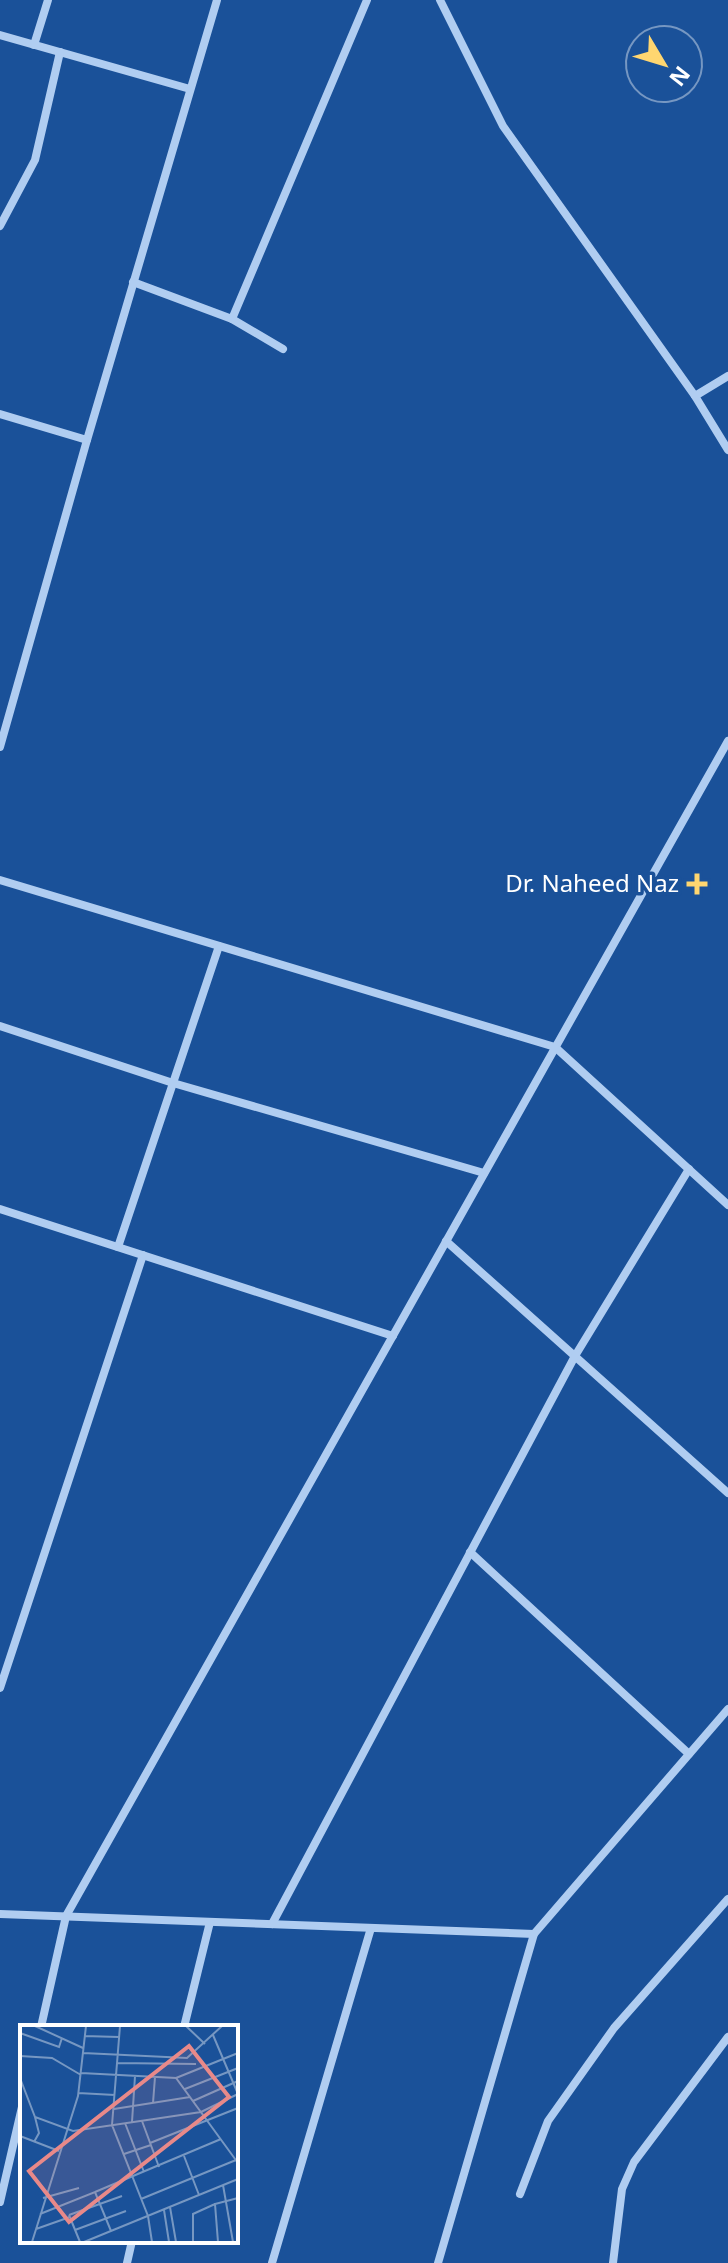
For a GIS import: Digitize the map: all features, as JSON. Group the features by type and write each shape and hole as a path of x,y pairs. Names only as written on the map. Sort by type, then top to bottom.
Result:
{"street":[{"path":"34,45 48,0"},
{"path":"0,747 217,0"},
{"path":"232,319 367,0"},
{"path":"440,0 503,126 695,396 728,450"},
{"path":"0,35 190,89"},
{"path":"0,226 35,160 60,52"},
{"path":"133,282 232,319 283,349"},
{"path":"695,396 728,376"},
{"path":"0,414 87,440"},
{"path":"41,2025 66,1916 728,741"},
{"path":"0,880 555,1047 728,1205"},
{"path":"118,1247 219,946"},
{"path":"0,1026 173,1083 484,1173"},
{"path":"272,1924 575,1356 689,1169"},
{"path":"0,1209 393,1336"},
{"path":"446,1241 728,1493"},
{"path":"0,1688 143,1255"},
{"path":"470,1552 689,1754"},
{"path":"438,2263 534,1934 728,1709"},
{"path":"520,2194 548,2121 614,2028 728,1899"},
{"path":"0,1914 534,1934"},
{"path":"184,2025 210,1922"},
{"path":"272,2263 371,1928"},
{"path":"613,2263 622,2189 634,2162 728,2037"},
{"path":"0,2202 20,2116"},
{"path":"127,2263 132,2243"}],"place":[{"name":"Dr. Naheed Naz","path":"697,884"}]}
